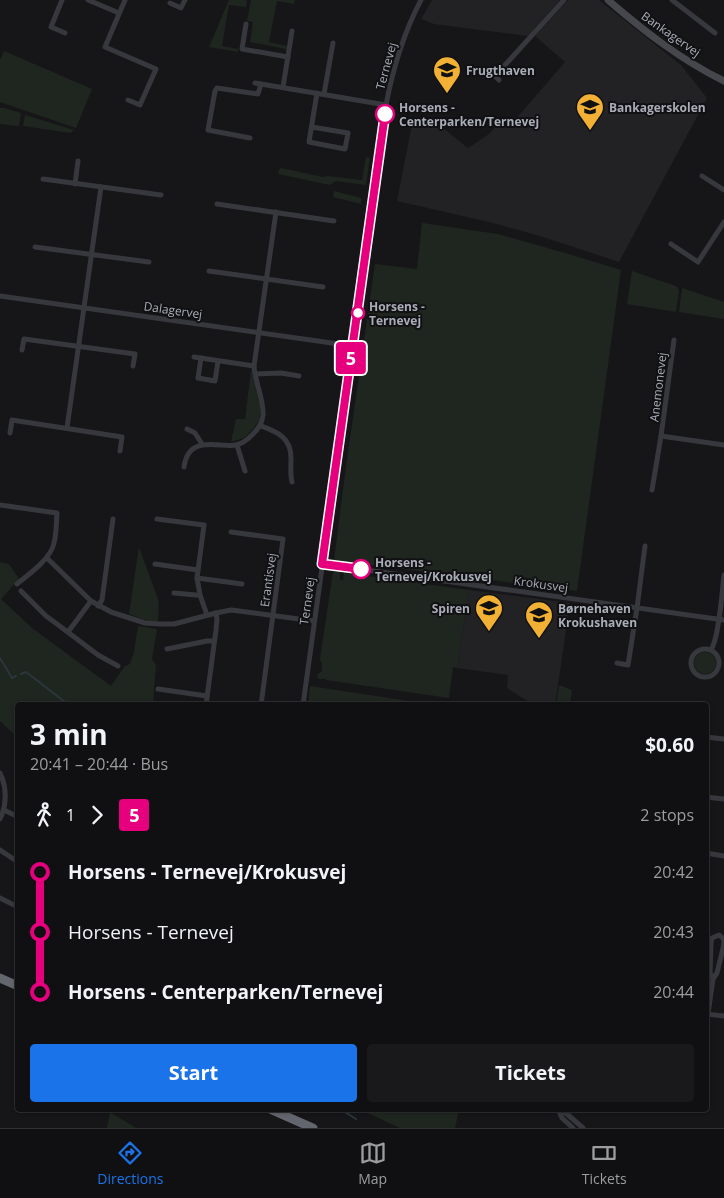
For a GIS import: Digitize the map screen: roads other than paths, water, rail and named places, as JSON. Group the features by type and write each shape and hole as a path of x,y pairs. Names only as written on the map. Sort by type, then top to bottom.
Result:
{"highway":[{"path":"0,978 15,985"},
{"path":"277,1112 313,1128"}],"street":[{"path":"62,0 51,27 65,33"},
{"path":"88,0 119,13"},
{"path":"124,0 105,47 156,69 140,105 128,100"},
{"path":"170,3 181,8 185,0"},
{"name":"Ternevej","path":"302,702 386,105 393,70 405,34 421,0"},
{"path":"499,80 495,76 564,0"},
{"name":"Bankagervej","path":"608,0 669,49 695,66 724,81"},
{"path":"672,0 715,33"},
{"path":"246,24 242,49 288,57"},
{"path":"283,87 292,31"},
{"path":"324,94 333,43"},
{"path":"250,138 208,130 217,88 258,94 258,83 386,105"},
{"path":"312,127 348,133 346,148 309,142 317,93"},
{"path":"75,184 78,161"},
{"path":"702,176 724,190"},
{"path":"43,179 160,195"},
{"path":"68,428 101,187"},
{"path":"217,204 334,221"},
{"path":"184,467 188,453 194,447 202,444 237,445 251,436 261,426 263,406 254,366 276,212"},
{"path":"671,244 698,262 724,222"},
{"path":"35,247 149,262"},
{"path":"209,271 323,287"},
{"name":"Dalagervej","path":"0,296 353,346"},
{"path":"22,350 24,339 135,354 133,366"},
{"name":"Anemonevej","path":"652,490 662,436 674,340"},
{"path":"194,357 254,366"},
{"path":"201,358 198,378 215,381 218,361"},
{"path":"255,374 280,373 299,376"},
{"path":"10,432 12,420 122,437 120,451"},
{"path":"261,426 276,432 288,443 292,482"},
{"path":"187,429 195,433 202,444"},
{"name":"Anemonevej","path":"662,436 724,445"},
{"path":"237,445 245,471"},
{"path":"0,504 57,513 53,545 47,558 17,584"},
{"path":"98,606 102,600 113,519"},
{"path":"157,519 204,525 197,578 200,595 207,615"},
{"name":"Erantisvej","path":"231,532 283,539 261,702"},
{"path":"617,663 628,665 645,546"},
{"name":"Erantisvej","path":"47,558 91,601 111,612 132,619 160,624 174,624 231,610 314,621"},
{"path":"155,564 198,570"},
{"name":"Krokusvej","path":"322,564 721,620"},
{"path":"711,650 714,646 721,620 724,575"},
{"name":"Erantisvej","path":"197,578 242,584"},
{"path":"22,591 46,616 98,655 118,666"},
{"path":"174,593 200,595"},
{"path":"68,632 91,601"},
{"path":"206,702 217,619 216,613"},
{"path":"167,649 214,641"},
{"path":"698,650 711,650 717,657 718,666 713,674 704,677 699,676 692,670 692,657 698,650"},
{"path":"158,689 207,696"},
{"path":"709,737 724,739"},
{"path":"0,773 5,790 4,810 0,819"},
{"path":"709,796 724,799"},
{"path":"4,810 15,816"},
{"path":"0,850 15,860"},
{"path":"709,854 724,856"},
{"path":"0,898 15,906"},
{"path":"709,1002 713,979 717,973 723,948 723,938 719,935 712,938 711,943 710,974 713,979"},
{"path":"709,1014 724,1016"},
{"path":"559,1112 562,1118 573,1128"},
{"path":"562,1112 584,1128"}],"waterway":[{"path":"0,658 12,678 16,676"},
{"path":"21,674 26,672 65,702"},
{"path":"345,1112 356,1119"}],"place":[{"name":"Frugthaven","path":"447,94"},
{"name":"Horsens - Centerparken/Ternevej","path":"385,114"},
{"name":"Bankagerskolen","path":"590,131"},
{"name":"Horsens - Ternevej","path":"358,313"},
{"name":"Horsens - Ternevej/Krokusvej","path":"361,569"},
{"name":"Spiren","path":"489,632"},
{"name":"Børnehaven Krokushaven","path":"539,639"}]}
